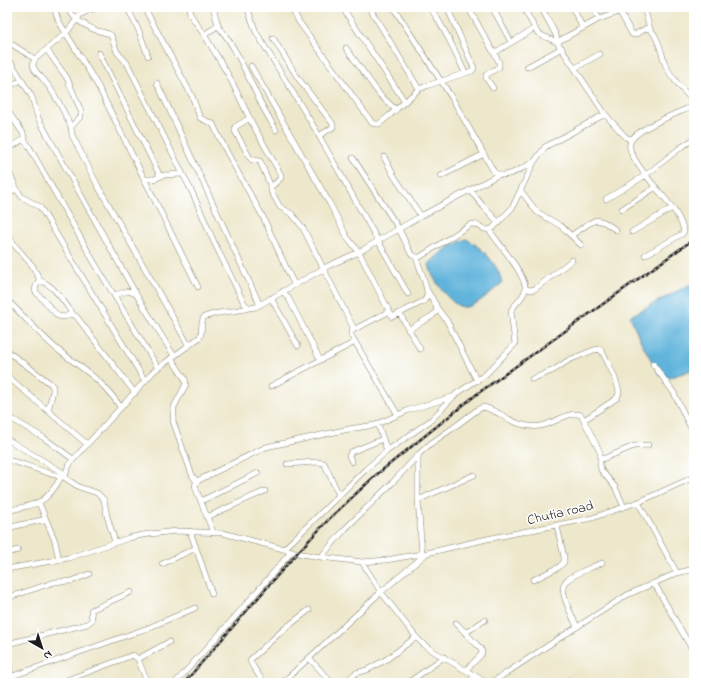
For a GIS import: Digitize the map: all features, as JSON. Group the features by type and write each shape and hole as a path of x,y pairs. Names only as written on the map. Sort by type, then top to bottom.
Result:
{"street":[{"path":"54,7 58,20 98,86 198,287"},
{"path":"70,7 70,12 76,19 96,30 111,35 117,52 127,62 193,194 234,284 244,303 249,308"},
{"path":"98,7 81,14 66,33 35,59 33,68 45,81 61,106 72,135 98,186 189,346"},
{"path":"127,7 139,31 148,56"},
{"path":"144,7 192,96 200,118 213,124 224,149 262,216 294,284"},
{"path":"189,7 190,14 205,36 228,76 281,174 281,178 271,187"},
{"path":"213,7 218,26 228,37 242,60 255,91 276,130"},
{"path":"246,7 256,32 319,136 408,294"},
{"path":"291,7 299,22 372,123 376,124 379,124 419,89 472,71 474,68 474,65 447,7"},
{"path":"342,7 405,102"},
{"path":"370,7 419,89"},
{"path":"393,7 452,98 494,172 498,175 506,176 534,162"},
{"path":"430,7 452,43 465,73"},
{"path":"468,7 500,65 486,75 486,78 493,88"},
{"path":"492,7 511,42"},
{"path":"523,7 535,28 541,35 557,42 562,48 605,114 627,138 631,139"},
{"path":"541,7 556,35 557,42"},
{"path":"572,7 583,28"},
{"path":"593,7 599,19"},
{"path":"644,7 647,13 650,29 659,44 668,69 693,98"},
{"path":"557,42 618,9 632,34 634,35 647,28 650,29"},
{"path":"205,36 207,32 218,26"},
{"path":"494,53 535,28"},
{"path":"273,38 298,78 333,124 333,127 319,136"},
{"path":"13,45 35,59"},
{"path":"346,48 380,95 396,110"},
{"path":"527,67 562,48"},
{"path":"47,50 67,78 81,112 81,116 70,127"},
{"path":"99,53 160,176"},
{"path":"575,68 600,54"},
{"path":"7,59 12,64 32,96 38,118 185,379 186,388 174,408 173,421 192,475 197,482 196,489 212,532"},
{"path":"251,66 319,184 347,237 359,252 388,312 392,317 424,301 427,295 426,287"},
{"path":"7,86 18,82"},
{"path":"157,83 260,305"},
{"path":"645,255 682,234 684,231 672,208 633,157 630,144 631,139 651,126 694,106"},
{"path":"7,110 23,133 24,141 158,368"},
{"path":"490,231 512,208 521,192 534,162 545,147 605,114"},
{"path":"250,118 235,127 235,131 250,158 252,160 260,161 271,190 280,207 292,214 303,228 354,329"},
{"path":"606,199 646,175 694,139"},
{"path":"7,150 18,142 22,140 24,141"},
{"path":"441,176 484,154"},
{"path":"384,157 394,176 421,216"},
{"path":"353,158 398,229 411,254 416,258 426,287 437,308 447,321 477,381"},
{"path":"7,167 17,190 22,197 37,204 42,210 145,381"},
{"path":"144,179 154,179 170,174 182,174"},
{"path":"7,511 39,503 53,491 73,460 145,381 158,368 200,337 204,317 218,312 240,311 260,305 323,268 359,252 421,216 498,175"},
{"path":"622,209 656,187"},
{"path":"7,195 14,190 17,190"},
{"path":"470,190 499,223"},
{"path":"521,192 537,212 554,221 572,235 581,245"},
{"path":"632,232 672,208"},
{"path":"572,235 596,220 604,222 616,230"},
{"path":"284,549 365,470 431,420 452,397 486,374 515,344 511,311 526,288 523,277 490,231 486,231 475,223 471,224 423,256 416,258"},
{"path":"7,234 32,265 39,280 45,282 51,287 76,316 135,393"},
{"path":"526,288 535,290 572,260"},
{"path":"39,280 35,291 58,316 65,317 73,314"},
{"path":"115,295 128,291 136,294"},
{"path":"283,292 289,299 320,360"},
{"path":"271,298 298,346"},
{"path":"7,300 58,350 96,378 111,394 120,408"},
{"path":"408,330 436,314 437,308"},
{"path":"388,312 354,329 351,332 355,342 398,415"},
{"path":"400,314 420,349"},
{"path":"271,386 355,342"},
{"path":"532,379 554,370 569,360 594,350 600,350 612,374 618,396 584,420"},
{"path":"7,351 51,384 53,391 48,411"},
{"path":"653,364 674,393 694,435"},
{"path":"7,376 87,444"},
{"path":"197,482 266,447 378,424 428,404 452,397"},
{"path":"321,557 346,528 418,455 430,444 482,407 519,424 527,426 545,426 576,413 581,415 600,452 601,470 615,487 624,507"},
{"path":"7,416 44,438 73,460"},
{"path":"378,424 387,452"},
{"path":"7,439 79,487 97,493 104,500 115,542"},
{"path":"352,462 349,456 350,452 383,439"},
{"path":"600,460 634,446 648,445"},
{"path":"282,683 424,553 418,500 418,455"},
{"path":"7,460 23,464 45,473 64,476"},
{"path":"287,464 316,462 324,463 339,495"},
{"path":"201,501 258,473"},
{"path":"418,500 474,475"},
{"name":"Chutia road","path":"7,569 68,558 129,538 176,531 223,533 302,554 321,557 362,562 386,560 592,518 638,502 694,477"},
{"path":"207,517 265,491"},
{"path":"638,502 677,573"},
{"path":"39,503 57,548 59,560"},
{"path":"7,528 46,519"},
{"path":"533,580 559,567 564,562 557,526"},
{"path":"190,531 212,594"},
{"path":"162,564 196,548"},
{"path":"7,552 18,550"},
{"path":"175,683 292,551"},
{"path":"362,562 381,592 423,644 487,683"},
{"path":"577,627 564,595 564,585 568,579 602,562"},
{"path":"492,683 627,595 677,573 694,569"},
{"path":"7,598 55,582 72,581 88,574"},
{"path":"654,583 693,651 694,650"},
{"path":"7,644 87,624 92,620 91,610 131,592"},
{"path":"9,677 148,628 195,608"},
{"path":"264,683 250,660 283,630 309,610"},
{"path":"465,633 485,620"},
{"path":"456,623 481,649 482,652 481,655 466,670"},
{"path":"344,683 356,673 367,670 387,659 416,637"},
{"path":"138,659 169,642"},
{"path":"59,683 133,655 138,659 146,679"},
{"path":"408,683 444,657"},
{"path":"7,658 9,677 13,683"},
{"path":"309,658 332,683"},
{"path":"467,683 476,676"}],"water":[{"path":"466,239 484,252 494,263 502,283 475,304 461,307 452,301 442,291 435,280 429,264 446,249"},
{"path":"691,284 694,289 694,369 669,378 660,375 642,344 630,316"}],"railway":[{"path":"184,683 297,553 331,517 376,475 477,394 694,239"}]}
